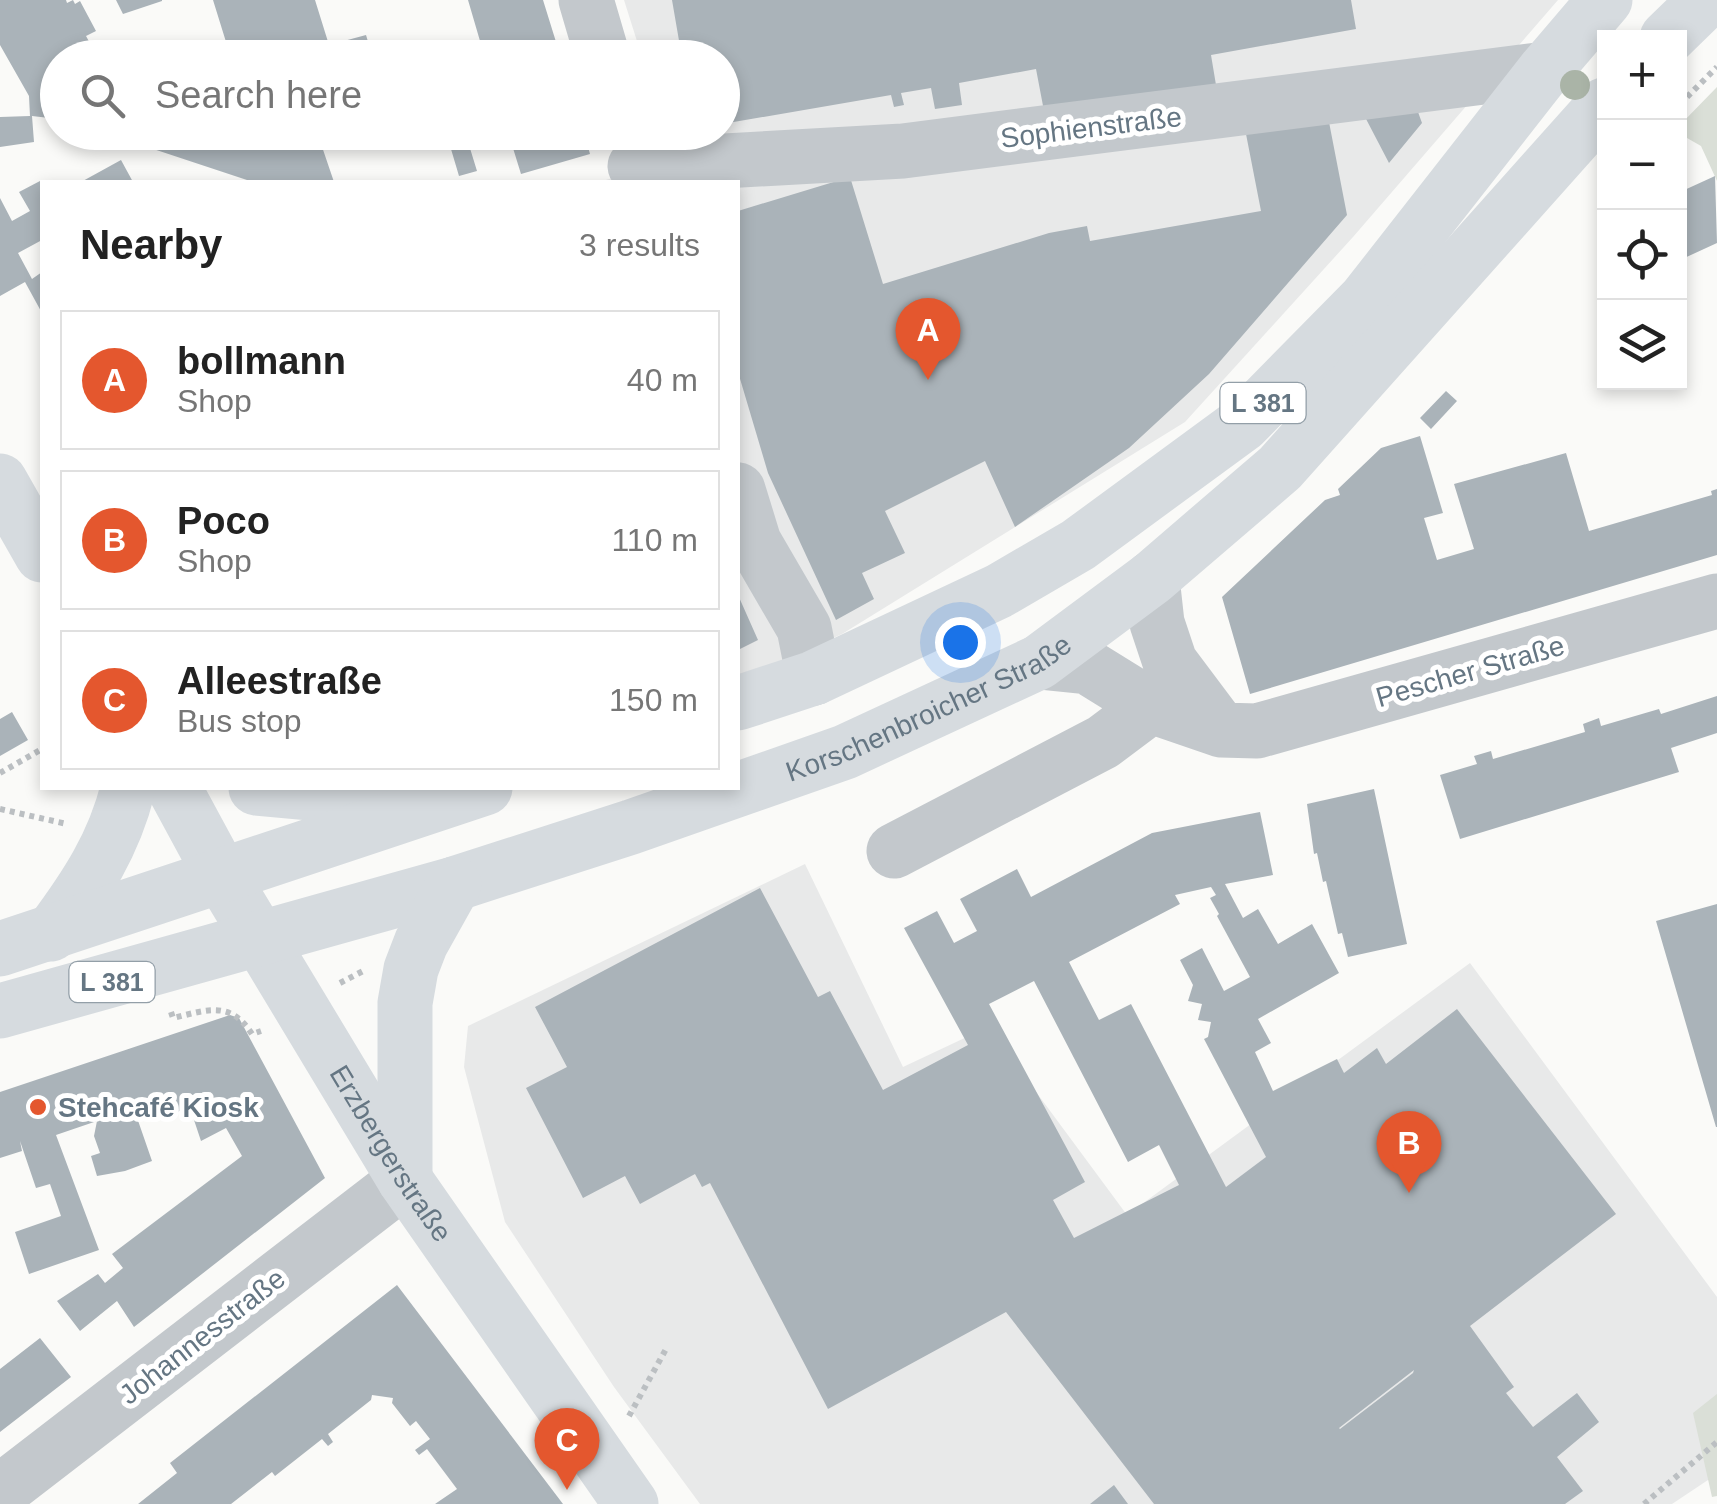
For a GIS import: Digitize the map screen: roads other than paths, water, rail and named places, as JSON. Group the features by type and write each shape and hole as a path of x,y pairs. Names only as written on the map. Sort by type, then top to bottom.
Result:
{"main road":[{"name":"L 381","path":"740,702 814,678 999,592 1078,545 1243,424 1366,299 1546,69 1605,0"},
{"path":"1676,30 1706,0"},
{"name":"Korschenbroicher Straße","path":"740,787 845,752 1039,662 1152,578 1280,468 1597,113"},
{"path":"0,481 40,551"},
{"name":"Erzbergerstraße","path":"175,790 220,874 405,1180 616,1485"},
{"path":"274,790 363,800 461,796"},
{"name":"Korschenbroicher Straße","path":"0,1011 454,884 732,790"},
{"name":"L 381","path":"26,941 461,796"},
{"path":"26,941 96,872 121,811"},
{"path":"405,1180 405,1003 421,943 454,884"}],"street":[{"path":"586,0 598,40"},
{"name":"Sophienstraße","path":"633,160 902,152 1546,69"},
{"path":"740,496 754,542 804,628 814,678"},
{"path":"1152,578 1156,623 1170,662 1221,730"},
{"name":"Pescher Straße","path":"1039,662 1088,667 1151,706 1221,730 1257,732 1717,602"},
{"path":"894,851 1103,742 1151,706"},
{"name":"Johannesstraße","path":"0,1492 405,1180"}],"place":[{"name":"bollmann","path":"928,380"},
{"name":"Stehcafé Kiosk","path":"38,1107"},
{"name":"Poco","path":"1409,1193"},
{"name":"Alleestraße","path":"567,1490"}]}
